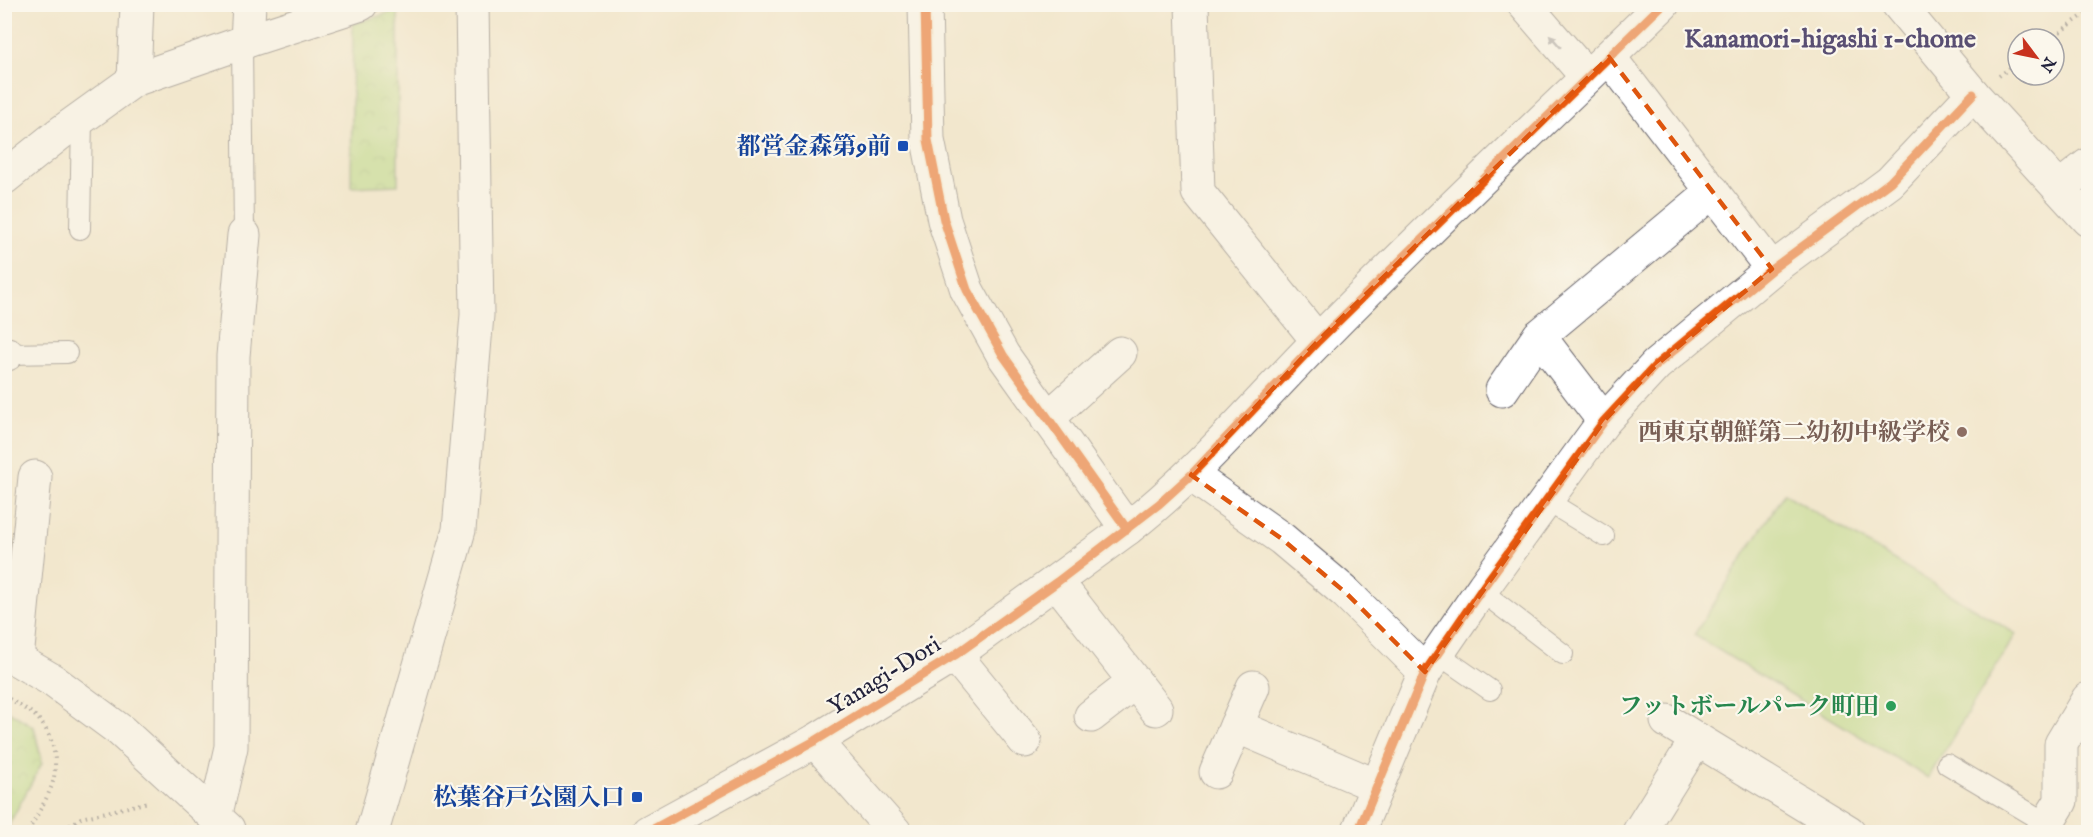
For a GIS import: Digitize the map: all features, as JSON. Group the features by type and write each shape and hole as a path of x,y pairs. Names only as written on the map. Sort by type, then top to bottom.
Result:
{"street":[{"path":"134,80 137,4"},
{"path":"244,42 249,4"},
{"path":"4,178 134,80 361,4"},
{"path":"372,832 459,530 477,315 472,4"},
{"path":"925,4 928,140 944,220 967,290 1003,356 1127,529"},
{"path":"1192,4 1198,192 1317,341"},
{"path":"1524,4 1598,67 1713,191 1772,269"},
{"name":"Yanagi-Dori","path":"648,832 816,741 955,655 1057,582 1159,504 1191,475 1317,341 1663,4"},
{"path":"1898,4 1973,94 2088,220"},
{"path":"1358,832 1431,663 1604,421 1656,365 1772,269 1890,182 1973,94"},
{"path":"2059,188 2088,165"},
{"path":"1502,390 1539,336 1713,191"},
{"path":"223,825 231,747 234,356 244,235"},
{"path":"1539,336 1604,421"},
{"path":"1047,419 1120,353"},
{"path":"1191,475 1282,539 1431,663"},
{"path":"35,477 10,656 52,680 121,731 223,825"},
{"path":"1057,582 1156,709"},
{"path":"955,655 1025,741"},
{"path":"1091,716 1135,682"},
{"path":"1216,772 1253,687"},
{"path":"2045,828 2061,801 2061,744 2088,699"},
{"path":"1667,721 1849,832"},
{"path":"1236,726 1377,786"},
{"path":"1640,832 1697,739"},
{"path":"816,741 895,832"}],"lane":[{"path":"244,42 244,235"},
{"path":"80,229 82,117"},
{"path":"6,354 67,353"},
{"path":"1547,501 1604,536"},
{"path":"1481,591 1563,654"},
{"path":"1431,663 1490,690"},
{"path":"1947,764 2045,828"}],"path":[{"path":"2066,28 2088,12"},
{"path":"4,696 32,714 47,730 53,746 54,780 28,832"},
{"path":"60,832 81,818 187,792"}],"highlighted area":[{"path":"1609,57 1772,269 1656,365 1604,421 1425,672 1346,593 1282,539 1191,475 1318,341"}],"green space":[{"path":"398,10 398,185 351,187 353,24"},
{"name":"フットボールパーク町田","path":"1784,493 2016,634 1928,778 1694,635"},
{"path":"5,709 34,727 42,763 5,832"}],"cycle path":[{"path":"925,4 928,140 944,220 967,290 1003,355 1127,529"},
{"path":"648,832 815,741 955,655 1057,582 1159,504 1191,475 1318,341 1663,4"},
{"path":"1358,832 1425,672 1484,586 1604,421 1656,365 1772,269 1890,182 1973,94"}],"place":[{"name":"都営金森第9前","path":"903,146"},
{"name":"西東京朝鮮第二幼初中級学校","path":"1962,432"},
{"name":"フットボールパーク町田","path":"1891,706"},
{"name":"松葉谷戸公園入口","path":"637,797"}],"district":[{"name":"Kanamori-higashi 1-chome","path":"1830,38"}]}
